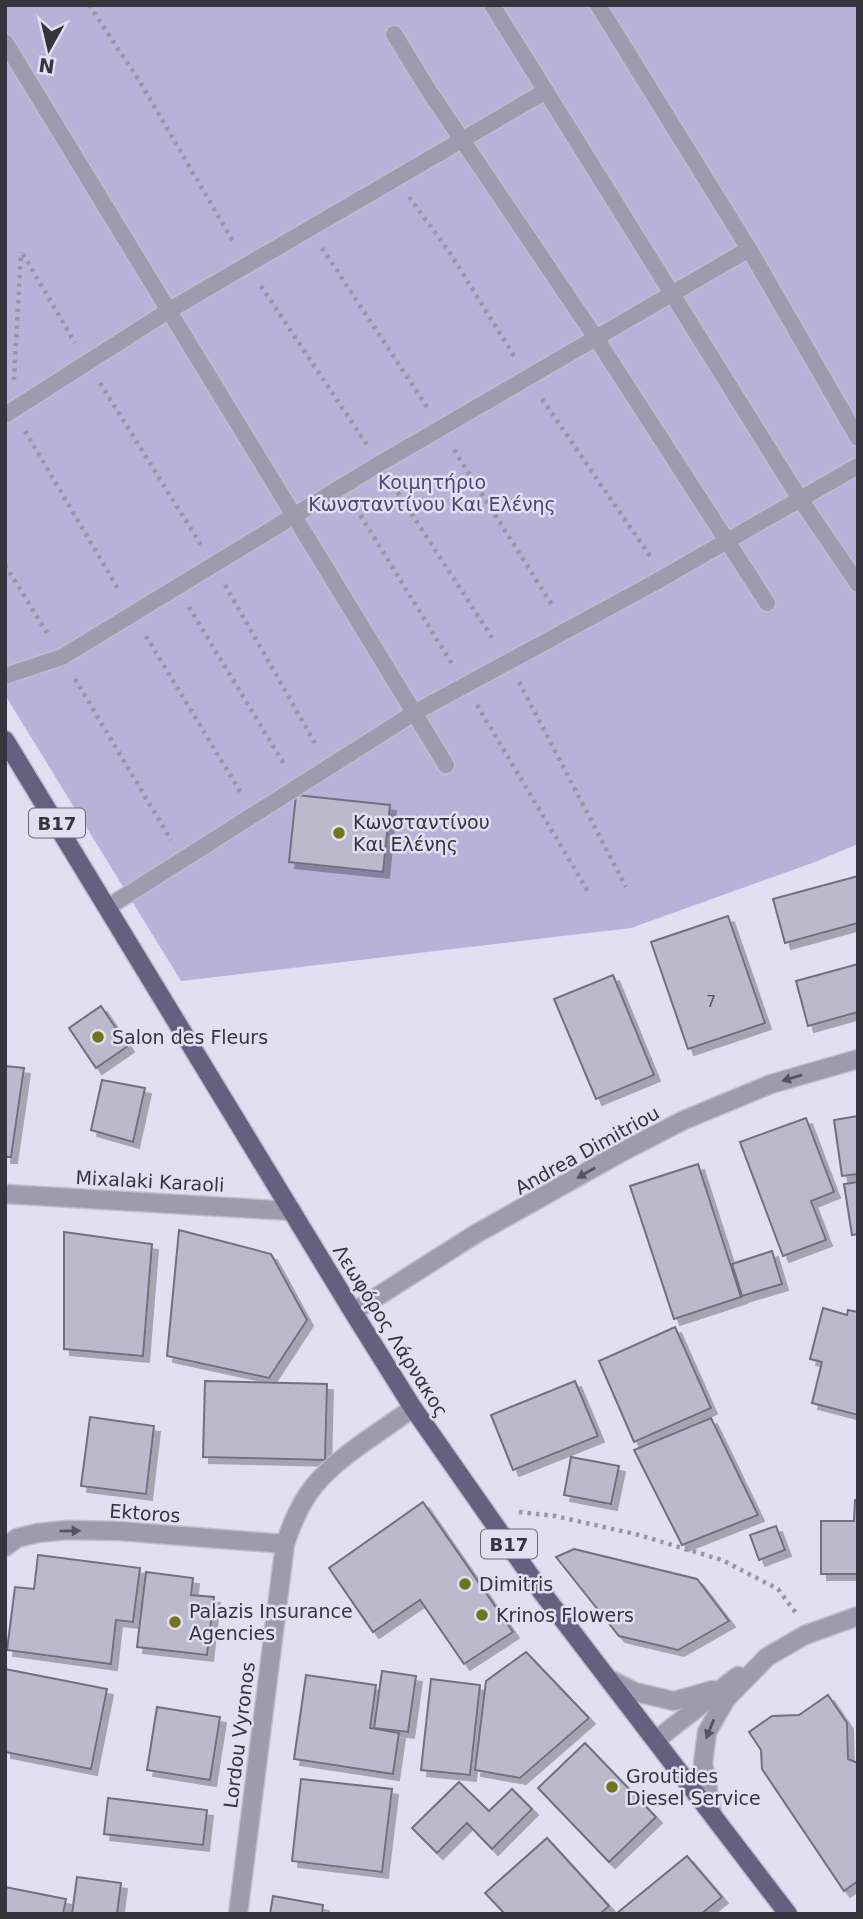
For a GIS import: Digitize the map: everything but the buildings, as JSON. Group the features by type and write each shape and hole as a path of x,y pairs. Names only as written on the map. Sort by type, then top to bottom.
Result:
{"main road":[{"name":"Λεωφόρος Λάρνακος","path":"5,740 413,1408 541,1591 788,1914"}],"street":[{"name":"Andrea Dimitriou","path":"352,1312 474,1236 684,1120 771,1084 858,1059"},
{"name":"Mixalaki Karaoli","path":"5,1194 292,1211"},
{"name":"Lordou Vyronos","path":"238,1914 285,1544 293,1521 316,1484 337,1464 413,1408"},
{"name":"Ektoros","path":"5,1547 18,1538 66,1530 119,1531 285,1544"},
{"path":"656,1741 720,1688 767,1657 811,1633 858,1616"},
{"path":"712,1813 703,1763 707,1732 726,1699 767,1657"},
{"path":"607,1678 635,1692 674,1701 720,1688"}],"lane":[{"path":"492,5 800,499 858,584"},
{"path":"598,5 749,249 858,438"},
{"path":"394,34 596,338 767,603"},
{"path":"5,42 446,765"},
{"path":"9,412 168,311 546,92"},
{"path":"5,676 62,657 292,516 749,249"},
{"path":"108,907 414,713 858,466"}],"path":[{"path":"254,814 9,412 21,252 86,363 213,565 329,767"},
{"path":"5,565 182,859"},
{"path":"177,586 298,786"},
{"path":"483,1507 555,1516 639,1535 722,1560 778,1589 811,1633"}],"green space":[{"name":"Κοιμητήριο Κωνσταντίνου Και Ελένης","path":"5,5 858,5 858,844 631,928 181,981 5,695"}],"place":[{"name":"Κωνσταντίνου Και Ελένης","path":"339,833"},
{"name":"Salon des Fleurs","path":"98,1037"},
{"name":"Dimitris","path":"465,1584"},
{"name":"Krinos Flowers","path":"482,1615"},
{"name":"Palazis Insurance Agencies","path":"175,1622"},
{"name":"Groutides Diesel Service","path":"612,1787"}]}
